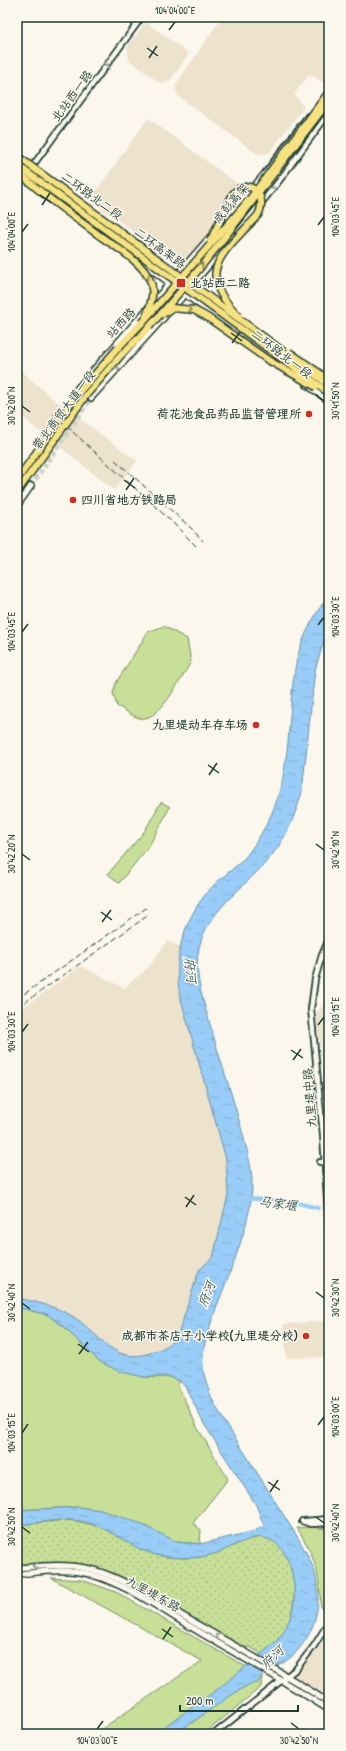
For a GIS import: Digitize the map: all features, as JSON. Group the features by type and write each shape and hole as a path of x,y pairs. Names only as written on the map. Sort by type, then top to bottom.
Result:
{"highway":[{"name":"成彭高架","path":"142,323 249,200 329,92"},
{"name":"成彭高架","path":"148,327 252,204 329,101"},
{"name":"二环高架路","path":"17,156 329,385"},
{"name":"二环高架路","path":"17,165 328,396"},
{"path":"17,171 32,186 120,250 143,270 150,281 152,291 151,303 142,323"},
{"path":"204,252 233,194 244,186 253,188 259,194 262,201 262,208 258,215 223,254 214,274 216,286 221,297 259,334"},
{"path":"148,327 172,308 194,310 207,317 268,360 328,396"},
{"name":"蓉北商贸大道一段","path":"17,480 75,397 97,370 142,323"},
{"name":"蓉北商贸大道一段","path":"17,492 87,394 148,327"},
{"path":"266,339 299,358 329,381"}],"main road":[{"name":"二环路北二段","path":"17,153 194,283"},
{"name":"二环路北二段","path":"17,171 186,294"},
{"path":"180,273 266,172"},
{"name":"站西路","path":"77,389 114,345 180,273"},
{"path":"91,398 186,294 194,283"},
{"name":"二环路北一段","path":"194,283 329,381"},
{"name":"二环路北一段","path":"186,294 328,396"},
{"path":"17,477 23,468"},
{"path":"17,506 31,486"},
{"path":"17,1568 59,1565 89,1569 102,1573 132,1587 252,1654 329,1703"},
{"name":"九里堤东路","path":"17,1574 64,1571 89,1574 107,1580 152,1604 283,1680 329,1710"}],"street":[{"name":"北站西一路","path":"17,187 142,17"},
{"path":"266,172 329,87"},
{"path":"194,283 254,213 329,113"},
{"name":"九里堤中路","path":"329,939 318,967 312,993 311,1009 325,1162 329,1231"},
{"path":"329,1519 302,1521 311,1524 329,1523"},
{"path":"214,1734 288,1676 314,1646 329,1622"}],"shaded area":[{"path":"222,17 329,17 329,74 323,83 310,74 294,94 304,107 269,153 257,154 177,95 175,86"},
{"path":"146,22 189,54 169,82 160,83 129,60 127,47"},
{"path":"148,118 243,188 190,260 176,263 90,200"},
{"path":"17,367 52,398 137,461 114,490 17,413"},
{"path":"167,941 180,947 177,976 178,989 226,1159 228,1195 213,1257 199,1271 178,1335 174,1340 159,1350 148,1355 131,1357 110,1348 73,1317 59,1309 17,1298 17,1012 81,966 124,988 149,967"},
{"path":"329,997 329,1086 325,1087 316,1014"},
{"name":"成都市茶店子小学校(九里堤分校)","path":"327,1321 329,1357 286,1358 283,1324"},
{"path":"329,1633 329,1700 295,1677"}],"green space":[{"path":"164,626 187,639 191,662 176,688 162,706 147,718 139,718 117,706 113,693 116,683 148,632"},
{"path":"161,802 170,807 149,846 119,883 108,874 144,832"},
{"path":"17,1307 48,1315 63,1326 99,1361 143,1377 171,1377 180,1381 178,1385 197,1427 228,1479 193,1523 201,1530 200,1544 177,1542 159,1534 79,1507 17,1510"},
{"path":"65,1520 100,1527 139,1548 161,1556 189,1558 206,1556 240,1542 258,1537 275,1541 283,1549 289,1559 293,1572 294,1599 288,1624 278,1640 261,1654 250,1647 245,1648 116,1575 70,1563 47,1562 17,1566 17,1525"},
{"path":"310,1527 329,1529 329,1597 323,1610 321,1608 318,1575 308,1548 297,1528"},
{"path":"51,1578 82,1580 116,1592 262,1676 261,1687 204,1734 94,1734 202,1661"}],"water":[{"name":"府河","path":"329,595 329,630 315,670 302,792 296,809 286,833 272,855 222,907 205,930 200,944 197,962 203,999 242,1131 252,1180 252,1195 245,1227 205,1342 203,1369 211,1397 220,1414 298,1538 310,1560 314,1569 317,1586 317,1610 309,1633 295,1653 286,1661 262,1675 258,1683 250,1684 230,1696 176,1734 154,1734 218,1689 277,1641 290,1619 294,1604 294,1587 289,1563 281,1548 268,1539 251,1539 212,1555 195,1558 178,1558 151,1554 133,1546 98,1526 80,1521 62,1520 17,1525 17,1510 79,1507 101,1510 139,1523 177,1542 200,1544 255,1531 264,1526 256,1505 204,1424 186,1388 180,1381 171,1377 143,1377 118,1371 99,1361 63,1326 48,1315 17,1307 17,1298 45,1305 66,1313 82,1323 118,1352 128,1355 140,1355 153,1352 164,1347 173,1341 178,1335 199,1270 213,1257 228,1195 226,1159 180,996 178,966 180,951 188,922 195,909 214,885 242,861 258,839 271,815 278,797 286,761 297,659 303,639"}],"waterway":[{"name":"马家堰","path":"245,1198 297,1203 318,1208"}],"tunnel":[{"path":"56,419 77,389"},
{"path":"31,486 91,398"}],"railway":[{"path":"53,414 170,520 196,546"},
{"path":"115,460 191,528 203,541"},
{"path":"17,999 146,908"},
{"path":"17,1008 150,914"}],"place":[{"name":"北站西二路","path":"181,283"},
{"name":"荷花池食品药品监督管理所","path":"309,414"},
{"name":"四川省地方铁路局","path":"73,500"},
{"name":"九里堤动车存车场","path":"256,725"},
{"name":"成都市茶店子小学校(九里堤分校)","path":"306,1336"}]}
